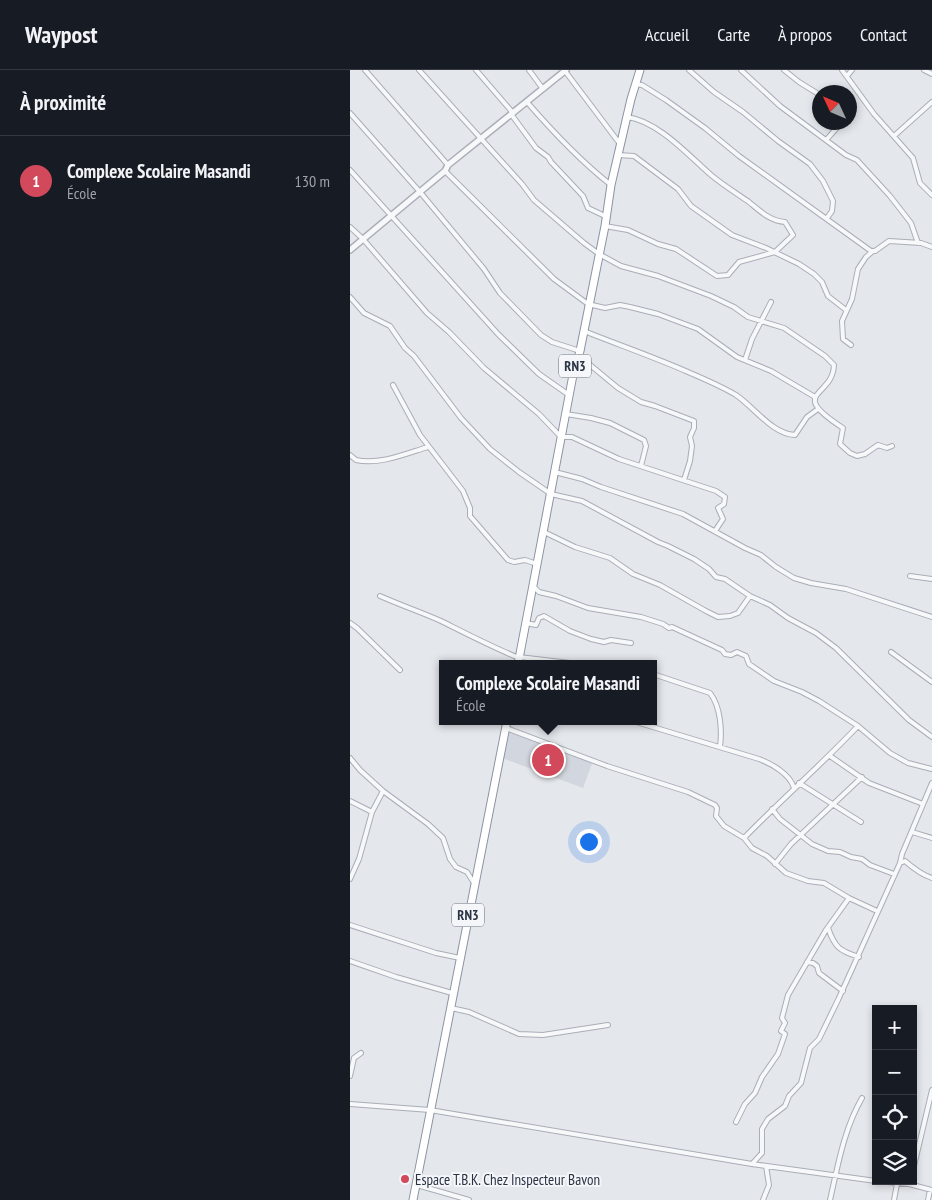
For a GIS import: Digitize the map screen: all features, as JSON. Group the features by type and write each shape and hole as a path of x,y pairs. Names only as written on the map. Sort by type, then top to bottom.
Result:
{"highway":[{"name":"RN3","path":"518,660 544,532 566,414 568,392 580,351 605,226 610,185 640,70"},
{"name":"RN3","path":"413,1200 506,725"}],"street":[{"path":"365,70 448,165"},
{"path":"419,70 480,140 522,184 534,200 584,243 599,254 622,266 658,276 712,296 734,307 748,317 784,328 825,356 834,365 834,371 814,402 825,417 842,428 840,444 850,453 857,456 865,454 878,445 887,448 892,446"},
{"path":"476,70 512,114 536,148 548,157 583,196 588,208 605,216"},
{"path":"529,70 543,88"},
{"path":"350,250 445,171 448,165 565,70 620,144"},
{"path":"689,70 714,92 810,164 823,181 833,201 832,211 827,218"},
{"path":"741,70 780,106 846,155 856,160 881,185 911,223 918,243"},
{"path":"784,70 812,91"},
{"path":"842,70 874,114 913,158 920,183 932,196"},
{"path":"846,76 852,70"},
{"path":"924,70 932,74"},
{"path":"635,84 642,85 666,100 746,161 859,243 873,251"},
{"path":"527,102 583,163 610,185"},
{"path":"894,136 932,102"},
{"path":"350,113 420,192 484,269 500,293 540,334 552,342 580,351"},
{"path":"605,226 628,230 658,244 676,249 717,276 728,275 739,262 775,252 793,235 785,222 778,221 762,213 712,176 684,150 659,131 636,118 627,117"},
{"path":"827,140 835,130"},
{"path":"618,156 634,156 678,189 691,206 732,235 775,252 814,274 822,282 828,296 846,310"},
{"path":"350,170 498,334 539,374 550,383 568,392"},
{"path":"445,171 554,279 588,304 605,308 625,306 658,314 698,329 737,357 771,371 815,398"},
{"path":"350,227 363,239 427,313 449,332 484,368 539,414 555,430 619,459 716,491 725,497 724,504 718,508 723,520 715,531"},
{"path":"851,345 843,339 842,321 852,298 858,269 866,257 889,240 918,243 932,247"},
{"path":"350,297 364,313 390,326 405,348 414,356 461,418 490,449 519,472 551,494 582,501 668,546 709,569 716,577 725,579 750,596 770,605 777,612 816,633 836,648 909,720 932,737"},
{"path":"745,360 752,339 771,302"},
{"path":"584,331 641,352 721,386 752,408 762,419 788,435 795,435 807,417 818,409"},
{"path":"576,362 589,364 618,388 641,402 694,422 694,428 690,437 692,446 690,461 684,480"},
{"path":"393,385 420,435 463,491 470,508 470,516 508,560 514,562 524,560 537,564"},
{"path":"566,414 610,423 644,440 646,446 641,466"},
{"path":"555,430 562,433"},
{"path":"350,455 356,460 376,461 408,454 428,447"},
{"path":"555,472 582,479 601,488 684,514 761,555 794,578 811,584 846,589 932,617"},
{"path":"544,532 575,547 610,558 634,574 660,585 718,617 738,613 750,596"},
{"path":"910,576 932,579"},
{"path":"533,586 539,592 588,608 641,617 664,624 668,628 672,627 683,631 701,642 722,650 725,654 731,655 738,652 746,656 749,664 774,681 802,692 858,726 890,753 908,762 932,769"},
{"path":"531,597 539,592"},
{"path":"380,596 439,621 518,660"},
{"path":"526,623 536,625 538,618 544,616 570,631 590,639 604,642 610,640 631,643"},
{"path":"350,623 400,670"},
{"path":"891,652 932,682"},
{"path":"657,675 710,694 716,704 722,733 720,747"},
{"path":"506,725 606,766 675,787 715,804 718,808 716,816 724,826 744,838 752,848 767,856 786,873 808,881 824,883 849,898 878,911"},
{"path":"646,725 768,762 792,780 794,788"},
{"path":"744,838 799,783 830,756 858,726"},
{"path":"830,756 879,788 923,804"},
{"path":"350,758 383,791 428,824 443,838 450,859 456,867 467,872 474,883"},
{"path":"775,864 791,844 802,836 862,777"},
{"path":"799,783 832,806 861,822"},
{"path":"752,1164 762,1153 762,1128 768,1120 785,1106 789,1096 801,1083 810,1048 819,1039 859,957 932,783"},
{"path":"350,879 359,859 372,812 383,791"},
{"path":"350,801 372,812"},
{"path":"772,809 780,819 802,836 828,851 840,852 862,859 870,865 894,874"},
{"path":"912,832 932,838"},
{"path":"900,863 905,861 932,878"},
{"path":"736,1122 742,1109 755,1093 762,1077 778,1054 785,1034 781,1031 785,1023 782,1018 788,995 828,928 849,898"},
{"path":"350,925 421,948 460,958"},
{"path":"828,928 841,952 859,957"},
{"path":"350,961 452,993"},
{"path":"807,962 817,966 819,973 843,991"},
{"path":"450,1007 469,1012 519,1034 542,1035 608,1025"},
{"path":"350,1076 354,1058 361,1053"},
{"path":"917,1153 932,1090"},
{"path":"830,1200 845,1138 853,1113 862,1098"},
{"path":"350,1104 430,1110 752,1164 872,1180"},
{"path":"763,1200 769,1185 766,1166"},
{"path":"894,1200 897,1185"},
{"path":"916,1185 931,1190 928,1200"},
{"path":"417,1186 469,1200"}],"shaded area":[{"path":"509,730 593,761 583,788 502,758"}],"place":[{"name":"Complexe Scolaire Masandi","path":"548,760"},
{"name":"Espace T.B.K. Chez Inspecteur Bavon","path":"405,1179"}]}
